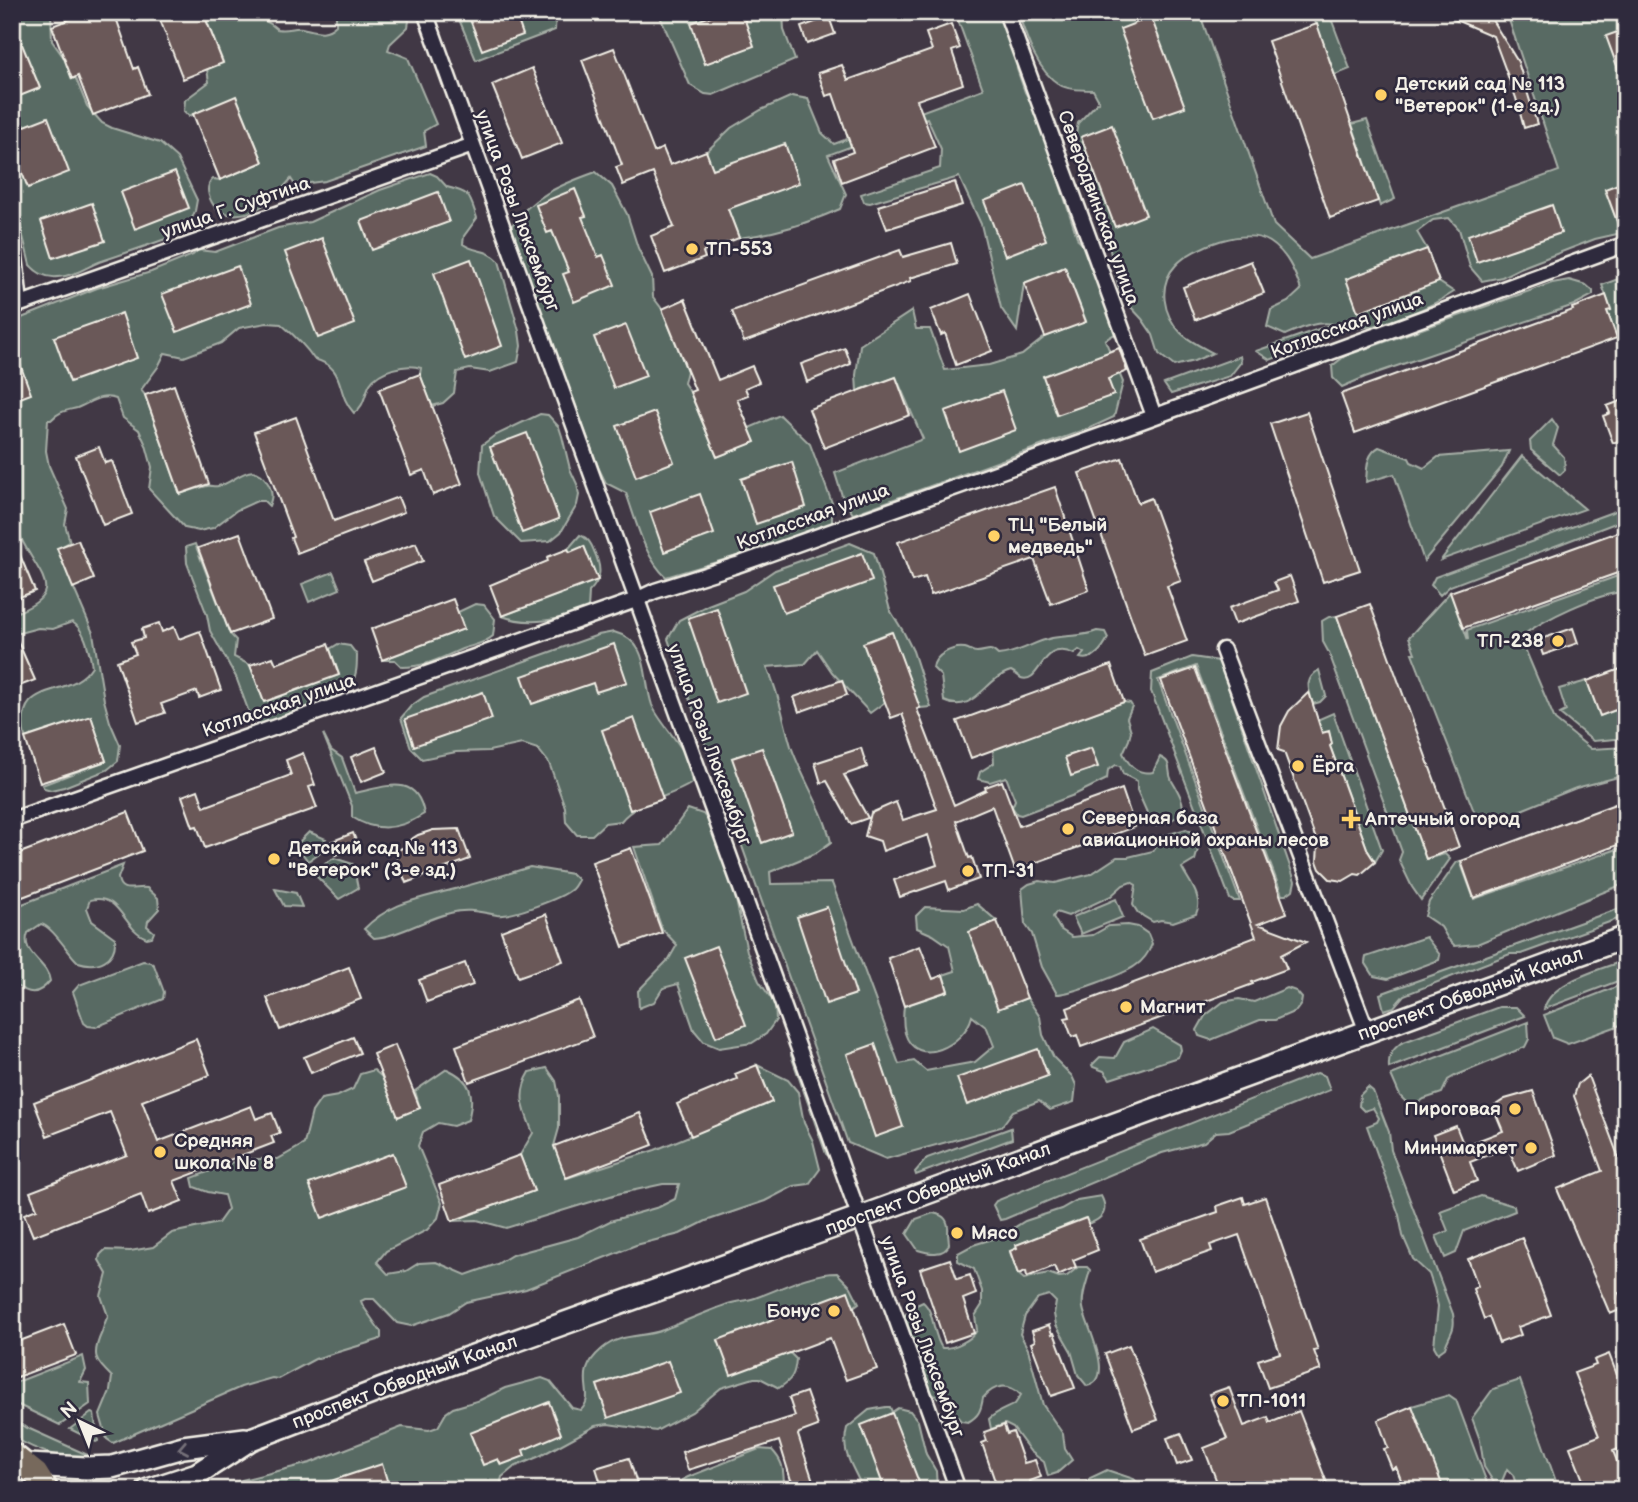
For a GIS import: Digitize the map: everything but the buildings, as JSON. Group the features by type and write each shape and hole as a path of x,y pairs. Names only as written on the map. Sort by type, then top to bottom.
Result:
{"main road":[{"name":"проспект Обводный Канал","path":"148,1490 197,1474 251,1439 406,1380 1626,937"},
{"name":"проспект Обводный Канал","path":"20,1460 112,1467 183,1447 251,1439"},
{"path":"20,1460 36,1474 46,1490"}],"street":[{"name":"улица Розы Люксембург","path":"425,12 958,1490"},
{"name":"Северодвинская улица","path":"1006,12 1153,416"},
{"name":"улица Г. Суфтина","path":"16,305 473,145"},
{"path":"12,227 16,305"},
{"name":"Котласская улица","path":"12,820 636,600 654,591 737,565 1626,244"},
{"path":"1223,650 1367,1032"}],"green space":[{"path":"12,12 51,12 52,41 72,69 87,106 102,123 160,143 177,158 197,200 187,231 64,276 46,276 30,265 12,191"},
{"path":"203,12 242,13 260,18 277,29 302,28 320,32 328,31 336,25 336,12 403,12 409,21 408,27 390,44 388,50 408,58 436,124 424,131 426,146 325,181 295,185 291,179 268,202 250,212 229,214 218,211 208,191 213,179 220,180 263,162 236,97 189,116 184,111 185,100 209,82 207,69 223,62"},
{"path":"456,12 556,12 555,30 476,60"},
{"path":"658,12 783,12 784,30 795,60 713,95 705,94 690,85"},
{"path":"955,12 999,12 1016,50 1017,69 1025,92 1036,111 1078,240 1093,254 1118,332 1105,340 1123,382 1114,417 853,514 843,499 835,473 923,439 896,377 857,391 860,345 912,311 916,329 930,329 945,370 989,365 1022,355 1045,337 1086,321 1065,267 1024,283 1017,331 1001,308 981,224 959,177 870,203 864,202 861,194 940,168 941,149 927,118 828,155 846,194 840,209 791,227 753,236 739,238 706,152 731,128 792,96 808,99 822,133 834,144 983,89"},
{"path":"1018,12 1221,12 1202,20 1274,225 1310,259 1559,171 1508,17 1491,12 1626,12 1626,181 1605,190 1615,216 1626,213 1626,232 1595,239 1502,277 1482,281 1470,267 1459,229 1449,218 1433,220 1417,232 1427,249 1439,282 1454,292 1389,322 1353,327 1270,360 1256,351 1333,324 1315,324 1285,335 1267,327 1271,310 1288,302 1301,290 1290,263 1276,246 1260,238 1220,241 1184,258 1170,273 1166,282 1166,309 1175,326 1188,339 1213,353 1174,366 1159,354 1153,335 1119,288 1101,213 1079,158 1075,139 1078,123 1099,101 1093,90 1063,87 1044,71 1033,52"},
{"path":"1329,13 1350,69 1335,75 1314,18"},
{"path":"1367,120 1395,199 1380,206 1352,124"},
{"path":"596,172 612,186 627,214 638,248 652,277 653,297 662,309 687,371 684,383 717,457 754,442 749,428 780,415 810,444 832,503 832,523 814,533 666,577 658,569 642,538 626,493 606,483 599,469 510,228 537,200 571,181"},
{"path":"430,173 437,176 447,187 465,193 470,199 477,218 464,236 463,244 490,254 499,261 519,331 521,346 518,362 490,372 470,369 457,372 454,393 443,403 432,406 420,374 421,368 408,366 393,369 374,379 360,407 354,413 332,368 314,359 299,340 281,324 267,323 239,328 221,343 184,357 165,353 141,390 180,494 225,484 251,471 263,476 271,491 269,506 264,501 257,501 237,510 213,528 199,531 185,528 149,489 152,467 146,445 139,430 123,418 116,399 100,398 48,420 46,451 49,466 68,509 65,524 70,542 57,549 93,633 104,700 120,745 118,761 107,770 64,787 51,790 44,788 42,785 106,761 91,717 25,738 24,719 27,706 35,697 71,684 92,666 84,636 72,622 53,629 38,628 12,635 12,614 39,600 45,584 12,519 12,324 97,288 151,272 193,255 198,250 215,252 278,228 310,222 380,190"},
{"path":"1626,276 1626,320 1617,338 1607,311 1611,309 1602,285"},
{"path":"1569,280 1586,285 1593,291 1593,295 1574,305 1342,387 1333,378 1332,366 1345,356 1552,283"},
{"path":"1240,356 1241,362 1230,376 1171,394 1164,384"},
{"path":"540,414 548,415 559,427 579,495 577,505 561,532 550,541 521,543 494,516 480,473 482,445 494,436"},
{"path":"1552,419 1558,428 1553,445 1564,457 1565,470 1560,475 1531,450 1530,441"},
{"path":"1379,447 1409,458 1411,462 1424,468 1438,457 1509,451 1502,467 1424,561 1394,474 1366,482 1369,458"},
{"path":"1522,456 1585,509 1441,560"},
{"path":"1626,507 1626,519 1450,586 1440,595 1431,585 1435,577"},
{"path":"580,535 590,543 599,568 598,578 589,592 588,610 567,617 534,621 502,616 582,586 568,549"},
{"path":"850,543 874,553 890,610 913,651 931,707 920,708 891,632 863,643 885,702 870,713 832,672 817,650 805,664 767,667 791,746 823,817 831,842 816,853 770,872 771,884 832,883 899,1064 914,1061 926,1071 975,1062 994,1046 987,1028 972,1016 968,1027 951,1044 929,1052 919,1050 911,1044 904,1027 904,1006 948,991 943,975 955,971 949,946 917,928 916,916 925,907 964,909 977,904 997,921 969,932 998,1008 1027,998 1040,1017 1043,1035 1054,1058 1072,1076 1076,1085 1074,1102 1050,1110 1039,1101 1013,1111 1001,1127 886,1159 848,1143 668,639 679,620 744,591 775,570"},
{"path":"195,544 230,634 236,640 234,657 250,665 264,702 339,675 330,649 338,644 350,646 357,655 356,673 352,682 336,695 263,727 250,715 236,677 210,631 207,615 187,563 186,547"},
{"path":"333,572 340,589 309,602 302,584"},
{"path":"1626,573 1626,591 1571,608 1520,637 1555,720 1591,749 1626,747 1626,775 1576,788 1495,823 1477,819 1412,653 1415,653 1409,637 1450,592 1468,640 1467,630"},
{"path":"475,604 484,605 495,619 493,636 490,639 418,665 402,667 395,660 382,660 464,629 458,612"},
{"path":"1337,616 1426,859 1445,854 1450,859 1421,900 1399,860 1402,852 1323,642 1322,621"},
{"path":"614,632 626,637 640,652 652,705 683,751 692,783 636,808 621,821 605,823 592,835 577,835 566,822 565,807 549,763 538,749 522,744 422,759 411,748 401,718 411,706 424,697 598,635"},
{"path":"1105,632 1108,638 1100,650 1089,658 1080,658 1084,653 1079,650 1074,654 1054,652 1028,678 1021,678 1011,671 994,680 972,700 954,704 944,701 941,676 933,668 940,655 950,650 990,650 998,655 1052,638"},
{"path":"1192,657 1219,661 1295,881 1293,890 1286,895 1282,895 1196,666 1158,680 1240,901 1230,899 1151,691 1152,673"},
{"path":"1319,670 1326,696 1313,704 1309,681"},
{"path":"1587,681 1600,716 1626,706 1626,738 1593,741 1560,714 1566,711 1559,689"},
{"path":"1124,702 1132,706 1127,718 1131,731 1123,753 1131,766 1143,772 1153,772 1160,757 1167,762 1170,777 1182,804 1180,814 1175,818 1156,826 1152,824 1137,790 1137,781 1123,774 1120,766 1116,765 1108,770 1107,779 1021,815 1012,807 1015,800 1006,777 990,782 978,779 980,772 994,763 993,749"},
{"path":"1333,713 1382,850 1375,862 1368,851 1330,746 1332,744 1329,732 1322,733 1317,720"},
{"path":"323,734 331,750 342,758 355,793 388,786 407,787 420,801 424,814 406,823 388,827 370,825 352,817 352,806"},
{"path":"688,809 703,814 713,826 733,886 747,951 759,981 775,1004 776,1020 766,1034 752,1043 719,1048 704,1042 694,1030 678,984 663,988 654,1002 639,1008 638,991 669,959 677,945 662,929 634,847 662,845"},
{"path":"1186,829 1194,833 1200,842 1195,860 1182,868 1197,896 1196,914 1173,922 1153,922 1138,913 1133,905 1136,885 1131,882 1123,885 1111,896 1068,916 1056,912 1053,917 1060,929 1072,937 1093,935 1109,926 1128,925 1138,927 1148,934 1152,944 1143,959 1129,970 1057,994 1042,967 1032,934 1025,924 1022,889 1039,881 1055,883 1091,874 1117,857 1153,851 1162,836"},
{"path":"309,832 326,839 322,851 308,861 296,845"},
{"path":"1626,846 1626,883 1477,944 1455,946 1441,927 1425,916 1429,902 1457,862 1460,861 1474,899"},
{"path":"334,858 353,864 358,888 339,899 312,872"},
{"path":"123,865 118,878 122,886 129,889 147,888 158,898 159,909 147,926 154,932 152,937 139,934 109,901 90,900 87,908 92,921 115,938 115,946 109,957 99,963 78,962 55,935 41,924 28,933 28,947 45,968 50,981 37,992 24,990 13,984 12,908"},
{"path":"530,867 572,874 578,880 572,889 558,897 513,913 497,915 474,911 456,912 392,935 374,938 364,929 384,913 405,903"},
{"path":"275,889 296,893 302,907 284,906"},
{"path":"1116,899 1123,917 1081,934 1073,917"},
{"path":"1626,906 1626,916 1521,954 1510,954 1404,995 1394,1007 1384,1010 1380,994"},
{"path":"1426,937 1440,955 1439,960 1388,979 1374,976 1365,962 1366,957"},
{"path":"1626,960 1626,978 1544,1009 1548,1000 1566,984"},
{"path":"143,961 154,965 164,992 163,999 96,1027 84,1023 73,992 79,985"},
{"path":"1626,983 1626,1023 1568,1044 1553,1038 1544,1015"},
{"path":"1287,988 1296,991 1302,998 1296,1011 1275,1020 1260,1020 1211,1040 1199,1036 1197,1030 1205,1016 1223,1002 1239,999 1254,1002"},
{"path":"1499,1007 1516,1007 1525,1016 1389,1068 1391,1054 1401,1043"},
{"path":"1528,1022 1529,1039 1525,1047 1455,1076 1448,1080 1442,1093 1415,1105 1408,1104 1400,1096 1391,1075"},
{"path":"1153,1029 1180,1045 1178,1057 1110,1079 1104,1071 1093,1067 1100,1057 1115,1058 1124,1042"},
{"path":"795,1052 831,1158 826,1154 791,1055"},
{"path":"757,1065 788,1080 798,1092 804,1123 813,1141 820,1169 809,1184 794,1186 765,1201 706,1221 680,1234 636,1245 526,1289 466,1302 449,1313 411,1326 397,1323 374,1299 365,1299 361,1301 363,1306 381,1332 381,1338 378,1340 315,1359 278,1379 272,1378 241,1387 113,1443 107,1439 100,1415 110,1391 112,1377 96,1357 108,1316 101,1296 107,1274 99,1260 100,1255 105,1250 130,1251 153,1247 172,1233 218,1223 228,1209 224,1195 194,1187 192,1178 241,1159 278,1159 304,1144 312,1112 321,1099 338,1096 353,1089 360,1074 374,1070 382,1077 399,1116 420,1108 415,1091 447,1069 462,1078 470,1089 468,1120 453,1126 438,1123 423,1132 418,1146 442,1203 438,1218 427,1230 386,1251 377,1262 388,1274 406,1271 419,1263 436,1262 466,1275 497,1264 512,1255 578,1237 610,1221 659,1207 675,1199 679,1184 663,1184 617,1194 506,1228 477,1220 452,1221 534,1191 520,1155 533,1133 524,1110 522,1095 530,1072 547,1068 556,1081 559,1128 554,1146 567,1178 655,1150 772,1102"},
{"path":"1317,1073 1325,1076 1330,1090 1229,1131 1216,1132 1204,1142 1162,1153 1005,1219 1000,1220 993,1205 996,1201"},
{"path":"1368,1087 1373,1091 1389,1132 1391,1150 1453,1314 1452,1332 1445,1348 1438,1353 1434,1346 1438,1306 1434,1289 1429,1274 1413,1259 1403,1236 1399,1215 1367,1126 1377,1122 1379,1118 1373,1108 1364,1111 1359,1106 1360,1095"},
{"path":"1011,1128 1012,1139 916,1175 915,1172 927,1158"},
{"path":"1101,1196 1104,1210 1097,1220 1088,1224 1085,1218 1016,1245 1017,1248 1010,1252 1018,1274 1024,1279 1048,1273 1059,1277 1067,1276 1078,1267 1087,1267 1090,1270 1083,1308 1100,1363 1096,1382 1087,1386 1078,1375 1071,1351 1056,1325 1056,1302 1049,1295 1038,1298 1025,1316 1020,1334 1028,1349 1043,1405 1063,1434 1065,1449 1072,1460 1057,1473 1048,1476 1044,1462 1030,1451 1013,1428 1005,1424 991,1429 989,1419 1015,1404 1021,1395 1011,1388 996,1388 983,1398 975,1417 968,1422 961,1421 945,1402 926,1387 902,1319 912,1307 923,1302 930,1311 942,1348 967,1340 977,1330 975,1316 982,1305 982,1291 974,1269 958,1261 958,1253 1077,1200"},
{"path":"1481,1196 1514,1206 1515,1211 1464,1231 1456,1253 1445,1258 1436,1236 1448,1231 1440,1211"},
{"path":"933,1213 941,1215 947,1222 949,1244 944,1251 935,1253 918,1250 907,1234 916,1219"},
{"path":"837,1273 851,1287 859,1303 790,1353 796,1359 794,1373 779,1388 760,1378 754,1378 721,1388 692,1412 656,1431 608,1424 595,1426 514,1467 502,1477 500,1485 503,1490 219,1490 242,1480 310,1463 402,1427 429,1430 438,1427 446,1413 453,1408 480,1400 505,1388 542,1378 550,1381 572,1408 581,1410 587,1397 588,1368 602,1349 616,1340 663,1330 728,1304 755,1298 806,1279"},
{"path":"83,1356 86,1370 80,1382 89,1383 90,1404 60,1425 12,1402 12,1384"},
{"path":"1520,1380 1559,1490 1518,1490 1513,1475 1507,1469 1500,1486 1496,1486 1484,1467 1480,1440 1472,1418 1493,1389"},
{"path":"1449,1395 1456,1400 1487,1483 1474,1490 1444,1490 1412,1406"},
{"path":"890,1407 892,1412 898,1408 910,1411 918,1421 926,1454 936,1471 937,1490 857,1490 860,1483 846,1451 847,1428 869,1410"},
{"path":"91,1413 94,1414 96,1442 70,1429"},
{"path":"12,1421 101,1461 44,1452 12,1436"},
{"path":"759,1449 772,1450 780,1460 785,1490 733,1490 731,1483 717,1485 710,1490 675,1490 682,1480 688,1477"},
{"path":"1107,1470 1134,1479 1145,1490 1080,1490 1090,1478"}],"place":[{"name":"Детский сад № 113 \"Ветерок\" (1-е зд.)","path":"1381,95"},
{"name":"ТП-553","path":"692,249"},
{"name":"ТЦ \"Белый медведь\"","path":"994,536"},
{"name":"ТП-238","path":"1558,641"},
{"name":"Ёрга","path":"1298,766"},
{"name":"Аптечный огород","path":"1351,819"},
{"name":"Северная база авиационной охраны лесов","path":"1068,829"},
{"name":"Детский сад № 113 \"Ветерок\" (3-е зд.)","path":"274,859"},
{"name":"ТП-31","path":"968,871"},
{"name":"Магнит","path":"1126,1007"},
{"name":"Пироговая","path":"1515,1109"},
{"name":"Минимаркет","path":"1531,1148"},
{"name":"Средняя школа № 8","path":"160,1152"},
{"name":"Мясо","path":"957,1233"},
{"name":"Бонус","path":"834,1311"},
{"name":"ТП-1011","path":"1223,1401"}]}
